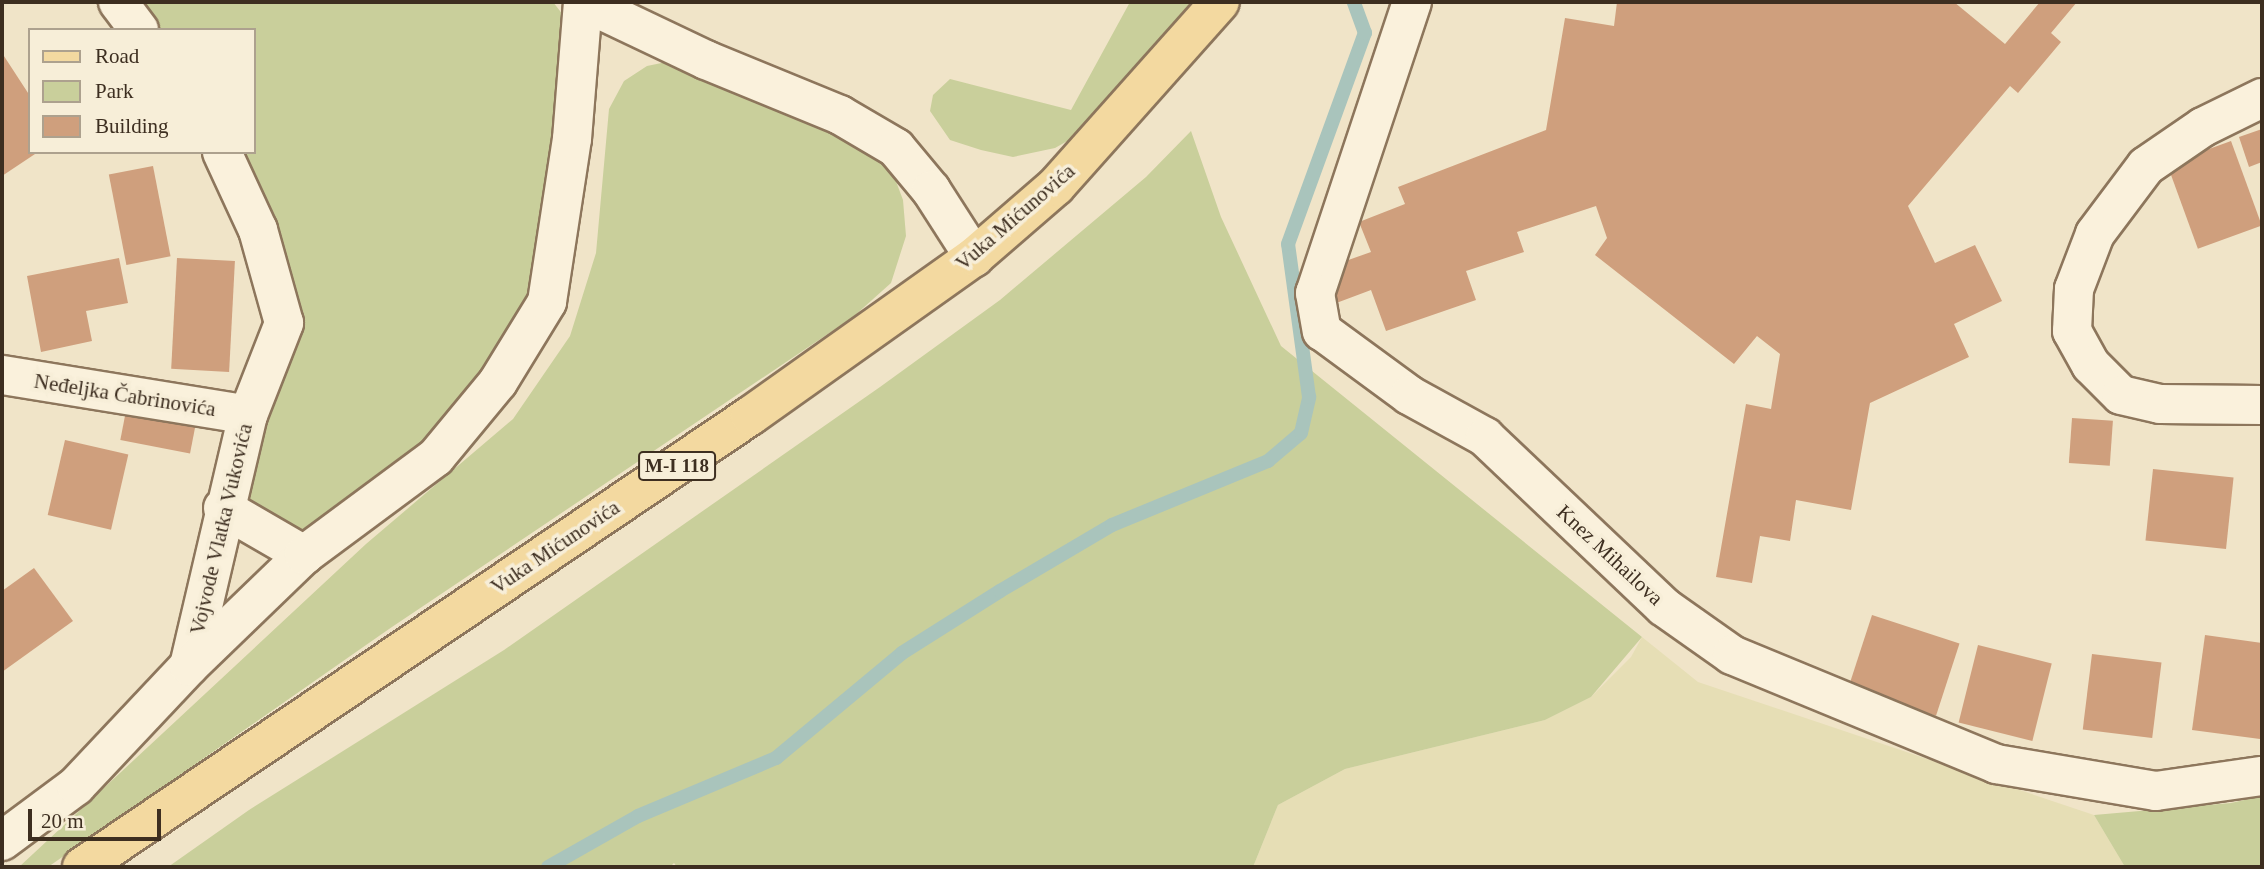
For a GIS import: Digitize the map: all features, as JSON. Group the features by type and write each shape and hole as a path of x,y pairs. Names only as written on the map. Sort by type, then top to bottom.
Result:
{"main road":[{"name":"Vuka Mićunovića","path":"82,867 750,416 974,257 1056,186 1220,2"}],"street":[{"path":"118,2 138,28"},
{"path":"2,841 76,786 189,666 304,555 436,457 498,382 547,302 572,139 583,2 706,60 840,115 896,148 931,190 974,257"},
{"name":"Knez Mihailova","path":"1412,2 1315,293 1322,331 1409,395 1485,437 1664,607 1732,655 1996,764 2156,791 2262,776"},
{"path":"2262,98 2203,127 2146,166 2095,234 2074,289 2072,331 2091,365 2121,395 2160,404 2262,405"},
{"name":"Vojvode Vlatka Vukovića","path":"189,666 223,508 247,415 284,323 258,230 223,154"},
{"name":"Neđeljka Čabrinovića","path":"2,375 247,415"},
{"path":"223,508 304,555"}],"shaded area":[{"path":"1642,637 1698,682 2094,815 2125,867 1253,867 1278,805 1345,769 1545,720 1591,697 1631,657"}],"green space":[{"path":"133,2 553,2 567,20 533,296 490,373 428,447 303,541 239,498 299,323 231,154 256,154 256,28 151,28"},
{"path":"1130,2 1202,2 1078,135 1055,148 1013,157 981,150 950,140 930,111 933,95 950,79 1071,110"},
{"path":"676,60 837,123 888,160 903,200 906,236 891,283 853,317 389,629 48,867 19,867 366,544 513,419 570,336 596,253 609,109 624,81 647,66"},
{"path":"1191,131 1221,217 1281,346 1642,637 1591,697 1545,720 1345,769 1278,805 1253,867 677,867 674,863 670,867 168,867 249,810 504,650 880,387 1000,300 1146,177"},
{"path":"2262,796 2262,867 2125,867 2094,815 2231,803"}],"building":[{"path":"1617,2 1954,2 2005,44 2040,2 2077,2 2051,33 2061,42 2018,93 2010,86 1908,206 1935,263 1975,245 2002,301 1954,324 1969,357 1870,403 1851,510 1796,500 1790,541 1760,536 1752,583 1716,577 1746,404 1771,409 1780,354 1757,336 1734,364 1595,255 1607,238 1596,206 1517,232 1524,252 1466,271 1476,300 1386,331 1371,290 1331,305 1337,264 1371,252 1359,222 1405,204 1398,187 1546,130 1565,18 1614,26"},
{"path":"2,53 28,93 28,154 35,154 2,176"},
{"path":"2262,129 2262,162 2249,167 2239,137"},
{"path":"2231,141 2262,226 2198,249 2167,164"},
{"path":"153,166 171,256 126,265 109,175"},
{"path":"119,258 128,303 86,311 92,341 41,352 27,276"},
{"path":"177,258 235,261 229,372 171,369"},
{"path":"131,385 201,399 190,454 120,440"},
{"path":"2072,418 2113,421 2110,466 2069,463"},
{"path":"65,440 128,455 111,530 48,515"},
{"path":"2153,469 2234,477 2226,549 2145,541"},
{"path":"34,568 73,621 2,672 2,591"},
{"path":"1872,615 1959,643 1936,716 1849,687"},
{"path":"2205,635 2262,643 2260,739 2192,730"},
{"path":"1978,645 2052,663 2032,741 1959,723"},
{"path":"2092,654 2161,663 2152,738 2083,729"}],"waterway":[{"path":"548,867 638,816 776,758 902,653 1000,591 1112,525 1268,461 1301,433 1309,397 1288,244 1365,33 1354,2"}]}
